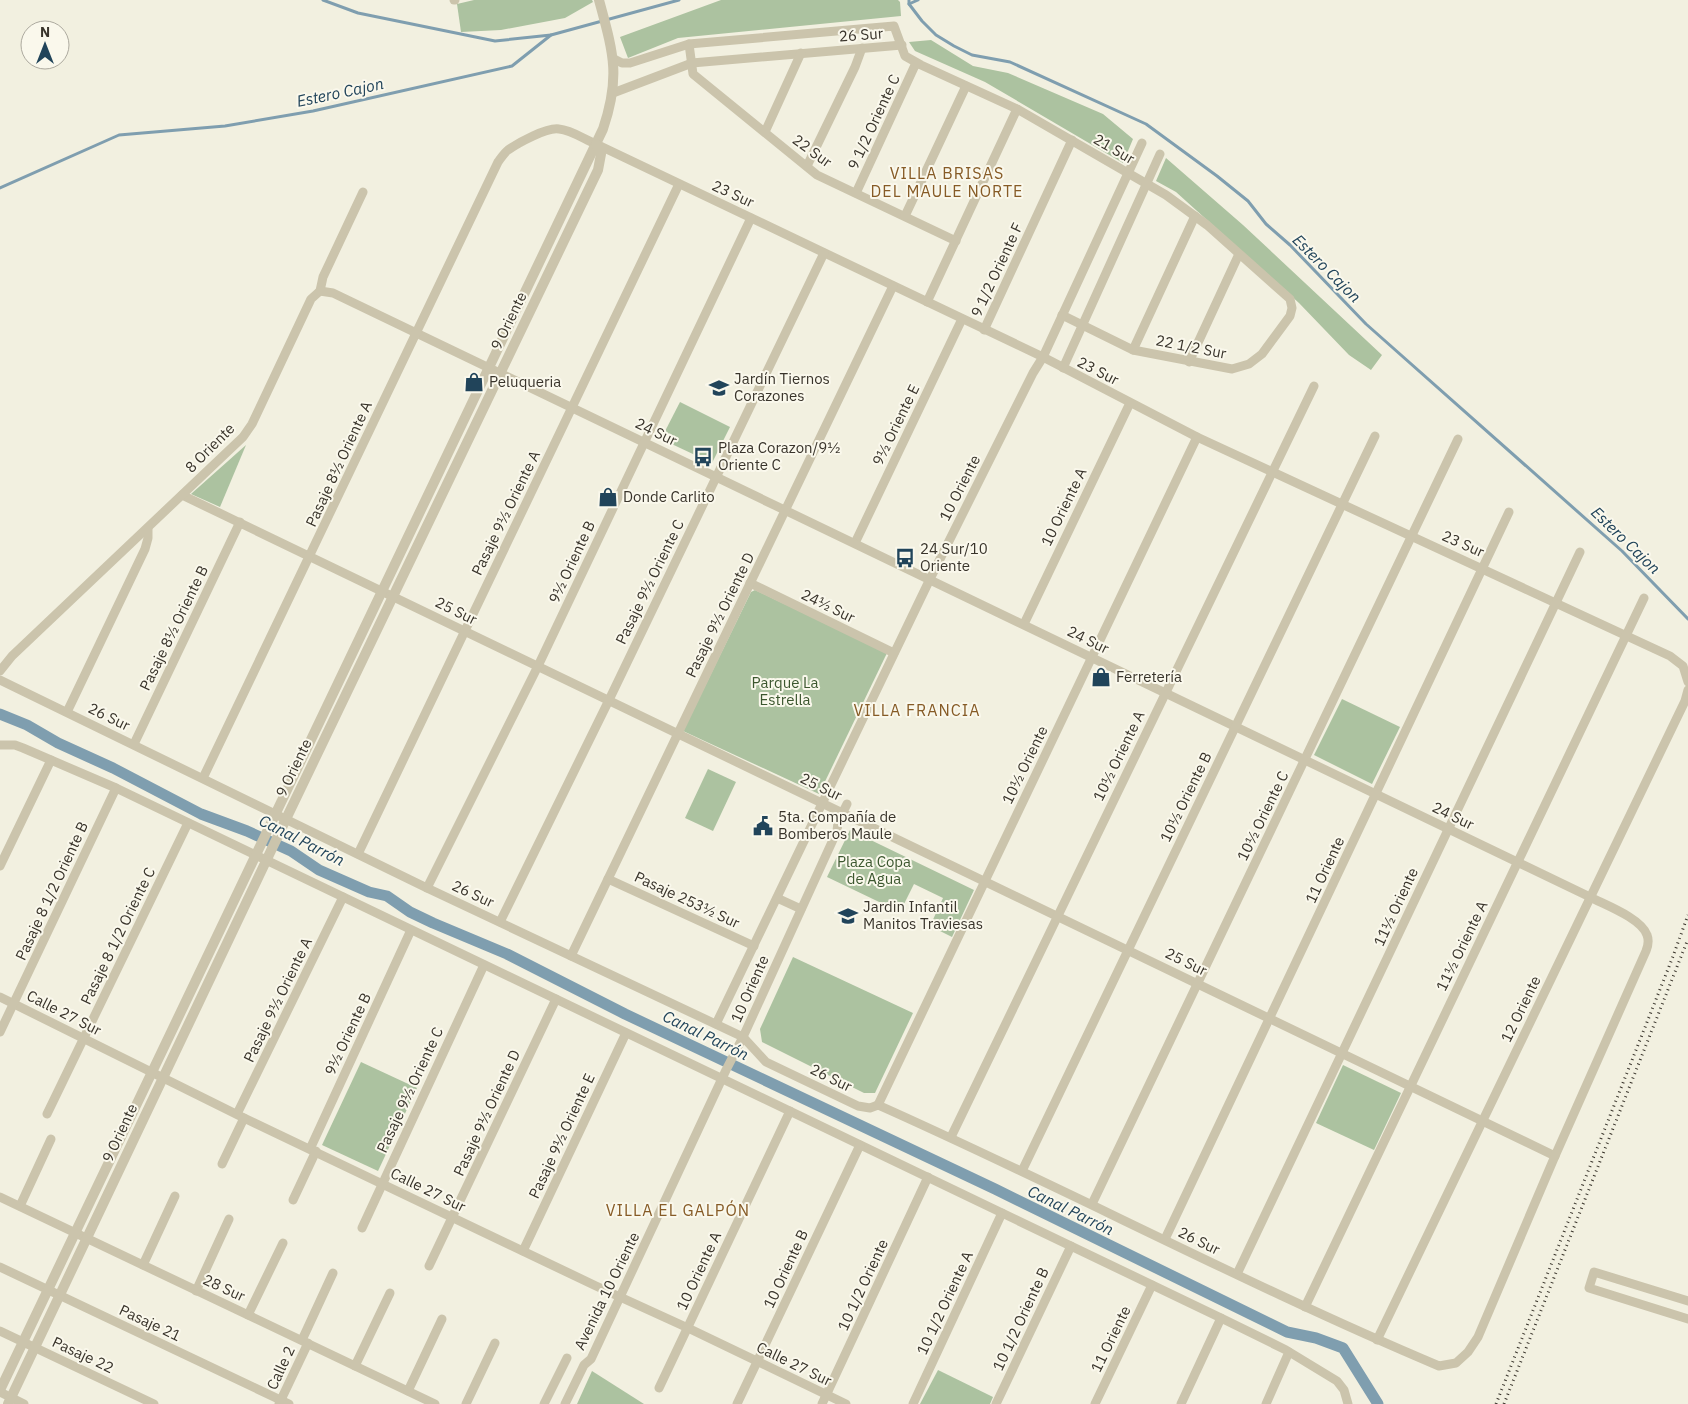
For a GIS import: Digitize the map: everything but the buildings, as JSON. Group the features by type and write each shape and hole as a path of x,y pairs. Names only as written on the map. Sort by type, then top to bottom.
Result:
{"street":[{"name":"9 Oriente","path":"0,1391 596,144 608,113 613,93 614,59 599,1"},
{"name":"26 Sur","path":"613,93 692,63 902,46 894,26 689,44 630,63 622,63 614,59"},
{"name":"22 Sur","path":"689,44 693,74 817,175 956,241"},
{"name":"21 Sur","path":"902,46 905,56 1017,109 1166,195 1195,216 1290,299 1292,308"},
{"path":"807,166 855,68 862,48"},
{"path":"765,132 801,53"},
{"name":"9 1/2 Oriente C","path":"856,193 916,62"},
{"path":"905,216 966,86"},
{"path":"927,302 1017,109"},
{"name":"23 Sur","path":"498,162 506,152 517,144 550,130 557,128 565,130 1043,358 1197,437 1675,659 1686,672 1688,682"},
{"name":"9 1/2 Oriente F","path":"984,330 1072,140"},
{"name":"10 Oriente","path":"716,1024 930,579 1033,373 1043,358 1142,143"},
{"name":"9 Oriente","path":"9,1401 279,833 598,170 601,154 596,144"},
{"path":"1063,368 1160,154"},
{"name":"Pasaje 8½ Oriente A","path":"203,778 498,162"},
{"name":"Pasaje 9½ Oriente A","path":"358,854 679,184"},
{"name":"8 Oriente","path":"0,671 12,656 248,431 311,298 320,291 322,277 363,192"},
{"path":"1134,350 1195,216"},
{"name":"9½ Oriente B","path":"427,888 538,666 751,218"},
{"name":"Pasaje 9½ Oriente C","path":"500,922 824,253"},
{"path":"1189,362 1239,254"},
{"name":"Pasaje 9½ Oriente D","path":"571,956 893,286"},
{"name":"24 Sur","path":"320,291 333,293 489,367 1518,862 1634,920 1643,928 1648,936 1648,943 1555,1156"},
{"name":"22 1/2 Sur","path":"1062,315 1134,350 1232,369 1249,364 1262,354 1290,316 1292,308"},
{"name":"9½ Oriente E","path":"855,543 962,319"},
{"name":"10½ Oriente A","path":"951,1137 1314,386"},
{"name":"10 Oriente A","path":"1024,624 1130,403"},
{"name":"10½ Oriente B","path":"1022,1171 1375,436"},
{"name":"10½ Oriente","path":"878,1105 1197,437"},
{"name":"10½ Oriente C","path":"1092,1204 1458,439"},
{"name":"25 Sur","path":"182,495 1555,1156"},
{"name":"11 Oriente","path":"1165,1240 1509,512"},
{"name":"Pasaje 8½ Oriente B","path":"134,744 240,522"},
{"path":"66,712 145,549 148,528"},
{"name":"11½ Oriente","path":"1237,1274 1580,552"},
{"name":"24½ Sur","path":"750,583 894,653"},
{"name":"11½ Oriente A","path":"1305,1307 1644,598"},
{"name":"26 Sur","path":"0,680 427,888 743,1037 766,1062 858,1106 870,1108 878,1105 951,1137 1305,1307 1439,1366 1456,1363 1468,1352 1478,1338 1555,1156"},
{"name":"12 Oriente","path":"1378,1340 1685,701 1688,690"},
{"path":"0,745 15,745 24,748 116,788 188,823 257,852 411,930 1221,1318 1289,1352 1337,1381 1347,1400"},
{"path":"0,866 51,760"},
{"name":"Pasaje 8 1/2 Oriente B","path":"0,1032 116,788"},
{"name":"10 Oriente","path":"722,1079 743,1037 847,804"},
{"name":"Pasaje 8 1/2 Oriente C","path":"47,1114 188,823"},
{"name":"Pasaje 253½ Sur","path":"608,879 754,946"},
{"name":"Pasaje 9½ Oriente A","path":"222,1164 241,1116 343,897"},
{"path":"777,898 801,909"},
{"name":"9½ Oriente B","path":"293,1200 313,1150 411,930"},
{"name":"Pasaje 9½ Oriente C","path":"362,1228 484,965"},
{"name":"Calle 27 Sur","path":"0,997 241,1116 846,1404"},
{"name":"Pasaje 9½ Oriente D","path":"429,1266 556,999"},
{"name":"Pasaje 9½ Oriente E","path":"523,1251 626,1033"},
{"name":"Avenida 10 Oriente","path":"565,1404 584,1365 591,1358 621,1297 722,1079"},
{"name":"10 Oriente A","path":"659,1388 790,1111"},
{"path":"20,1206 52,1139"},
{"name":"10 Oriente B","path":"737,1404 860,1145"},
{"name":"10 1/2 Oriente","path":"822,1404 928,1178"},
{"path":"143,1265 175,1196"},
{"name":"28 Sur","path":"0,1197 436,1404"},
{"name":"10 1/2 Oriente A","path":"913,1404 1002,1213"},
{"path":"196,1290 229,1219"},
{"path":"248,1315 283,1243"},
{"name":"10 1/2 Oriente B","path":"996,1404 1071,1246"},
{"name":"Pasaje 21","path":"0,1267 283,1403"},
{"path":"1688,1301 1594,1272 1589,1288 1688,1319"},
{"name":"Calle 2","path":"283,1403 333,1273"},
{"name":"11 Oriente","path":"1095,1404 1152,1285"},
{"path":"355,1366 390,1293"},
{"path":"1181,1404 1221,1318"},
{"path":"408,1391 442,1319"},
{"name":"Pasaje 22","path":"0,1331 154,1404"},
{"path":"466,1404 495,1343"},
{"path":"1266,1404 1289,1352"},
{"name":"Avenida 10 Oriente","path":"544,1404 567,1358"},
{"path":"0,1391 9,1401 24,1404"}],"green space":[{"path":"474,0 592,0 593,2 565,18 501,30 461,32 457,4"},
{"path":"721,0 898,0 900,2 901,16 678,38 628,58 620,37"},
{"path":"931,40 973,66 1008,73 1103,114 1133,139 1123,163 985,82 915,51 909,42"},
{"path":"1166,158 1243,225 1382,355 1371,370 1349,355 1299,303 1176,192 1156,181"},
{"path":"680,402 730,427 712,463 661,439"},
{"path":"246,445 220,507 191,494"},
{"name":"Parque La Estrella","path":"755,590 887,653 819,794 683,731 751,592"},
{"path":"1342,699 1400,727 1372,784 1314,755"},
{"path":"708,769 736,782 713,831 685,818"},
{"name":"Plaza Copa de Agua","path":"850,830 974,890 952,937 930,926 943,898 914,884 900,912 827,877"},
{"path":"793,957 913,1013 875,1093 864,1093 762,1042 760,1029"},
{"path":"361,1062 417,1088 378,1171 322,1145"},
{"path":"1343,1065 1401,1093 1374,1150 1316,1123"},
{"path":"938,1370 993,1397 990,1404 920,1404"},
{"path":"592,1371 644,1404 577,1404"}],"waterway":[{"path":"323,0 358,13 495,41 551,35"},
{"name":"Estero Cajon","path":"0,188 119,135 225,126 313,111 512,66 551,35 679,0"},
{"name":"Estero Cajon","path":"909,0 909,4 922,21 936,35 954,46 972,55 1010,62 1146,124 1217,176 1248,201 1266,224 1290,245 1366,324 1622,551 1688,619"},
{"path":"909,4 918,0"},
{"name":"Canal Parrón","path":"0,714 27,725 58,743 113,768 201,814 247,831 291,851 319,870 369,892 387,896 410,912 507,954 625,1014 995,1189 1287,1332 1316,1338 1343,1348 1378,1404"}],"railway":[{"path":"1496,1404 1688,915"},
{"path":"1504,1404 1688,939"}],"place":[{"name":"Peluqueria","path":"474,382"},
{"name":"Jardín Tiernos Corazones","path":"719,388"},
{"name":"Plaza Corazon/9½ Oriente C","path":"703,457"},
{"name":"Donde Carlito","path":"608,497"},
{"name":"24 Sur/10 Oriente","path":"905,558"},
{"name":"Ferretería","path":"1101,677"},
{"name":"5ta. Compañía de Bomberos Maule","path":"763,826"},
{"name":"Jardin Infantil Manitos Traviesas","path":"848,916"}],"district":[{"name":"VILLA BRISAS DEL MAULE NORTE","path":"947,182"},
{"name":"VILLA FRANCIA","path":"917,710"},
{"name":"VILLA EL GALPÓN","path":"678,1210"}]}
